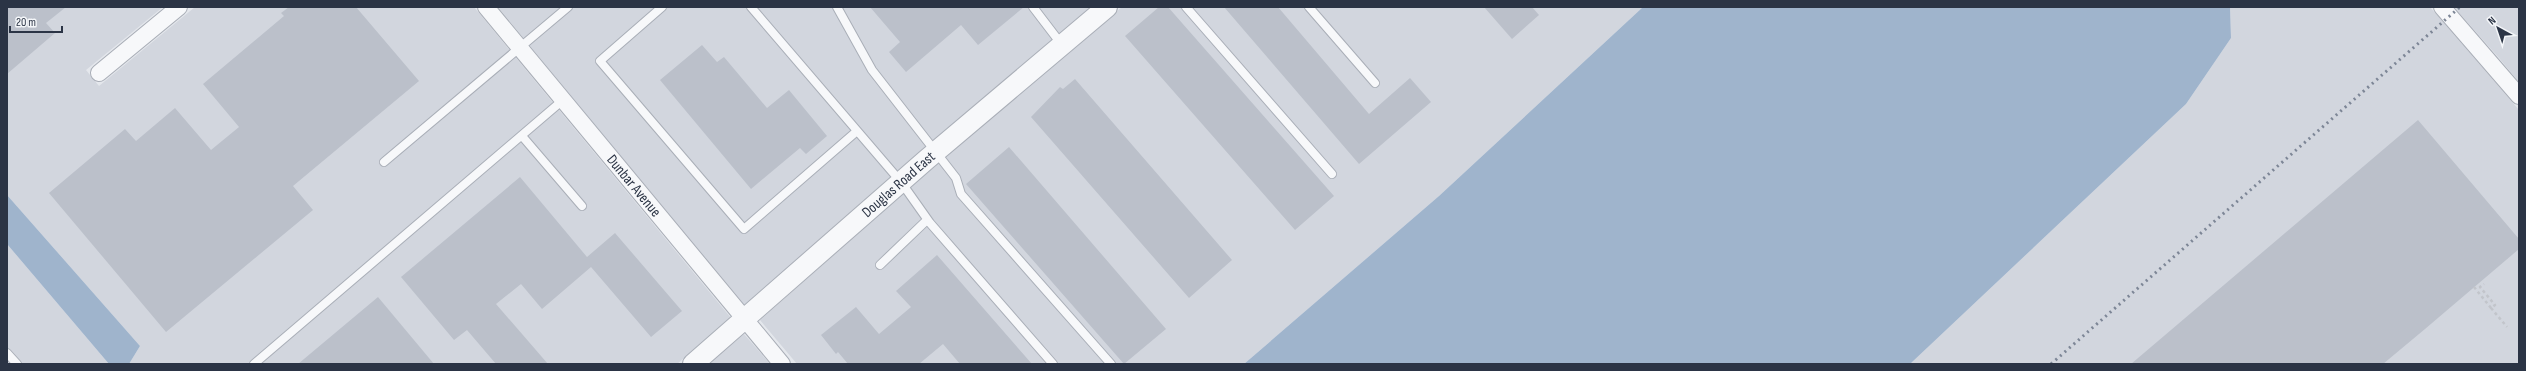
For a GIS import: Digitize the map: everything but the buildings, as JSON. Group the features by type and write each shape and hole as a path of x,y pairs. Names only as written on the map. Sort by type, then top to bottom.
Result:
{"street":[{"path":"99,73 179,7"},
{"name":"Dunbar Avenue","path":"486,7 782,364"},
{"name":"Douglas Road East","path":"692,364 901,182 1106,7"},
{"path":"2442,7 2519,96"}],"lane":[{"path":"384,162 568,7"},
{"path":"662,7 600,61 744,229 857,131"},
{"path":"751,7 901,182 927,220 1053,364"},
{"path":"837,7 872,70 956,178 961,194 1111,364"},
{"path":"1033,7 1062,45"},
{"path":"1186,7 1332,174"},
{"path":"1309,7 1375,83"},
{"path":"254,364 564,100"},
{"path":"522,136 582,206"},
{"path":"880,265 927,220"},
{"path":"7,353 17,364"}],"path":[{"path":"2484,284 2480,288 2495,305 2491,308"},
{"path":"2474,287 2507,327"}],"shaded area":[{"path":"7,7 163,7 86,70 99,86 195,7 474,7 731,318 677,364 129,364 140,346 7,195"},
{"path":"498,7 1091,7 918,153 744,306"},
{"path":"1122,7 1643,7 1439,196 1244,364 797,364 760,320 931,169"},
{"path":"2230,7 2430,7 2519,110 2519,364 1910,364 2186,104 2231,38"},
{"path":"2454,7 2519,7 2519,82 2499,58"},
{"path":"7,244 109,364 7,364"},
{"path":"744,334 770,364 708,364"}],"water":[{"path":"1643,7 2230,7 2231,38 2186,104 1910,364 1244,364 1439,196"},
{"path":"7,195 140,346 129,364 109,364 7,244"}],"railway":[{"path":"2051,364 2460,7"}]}
